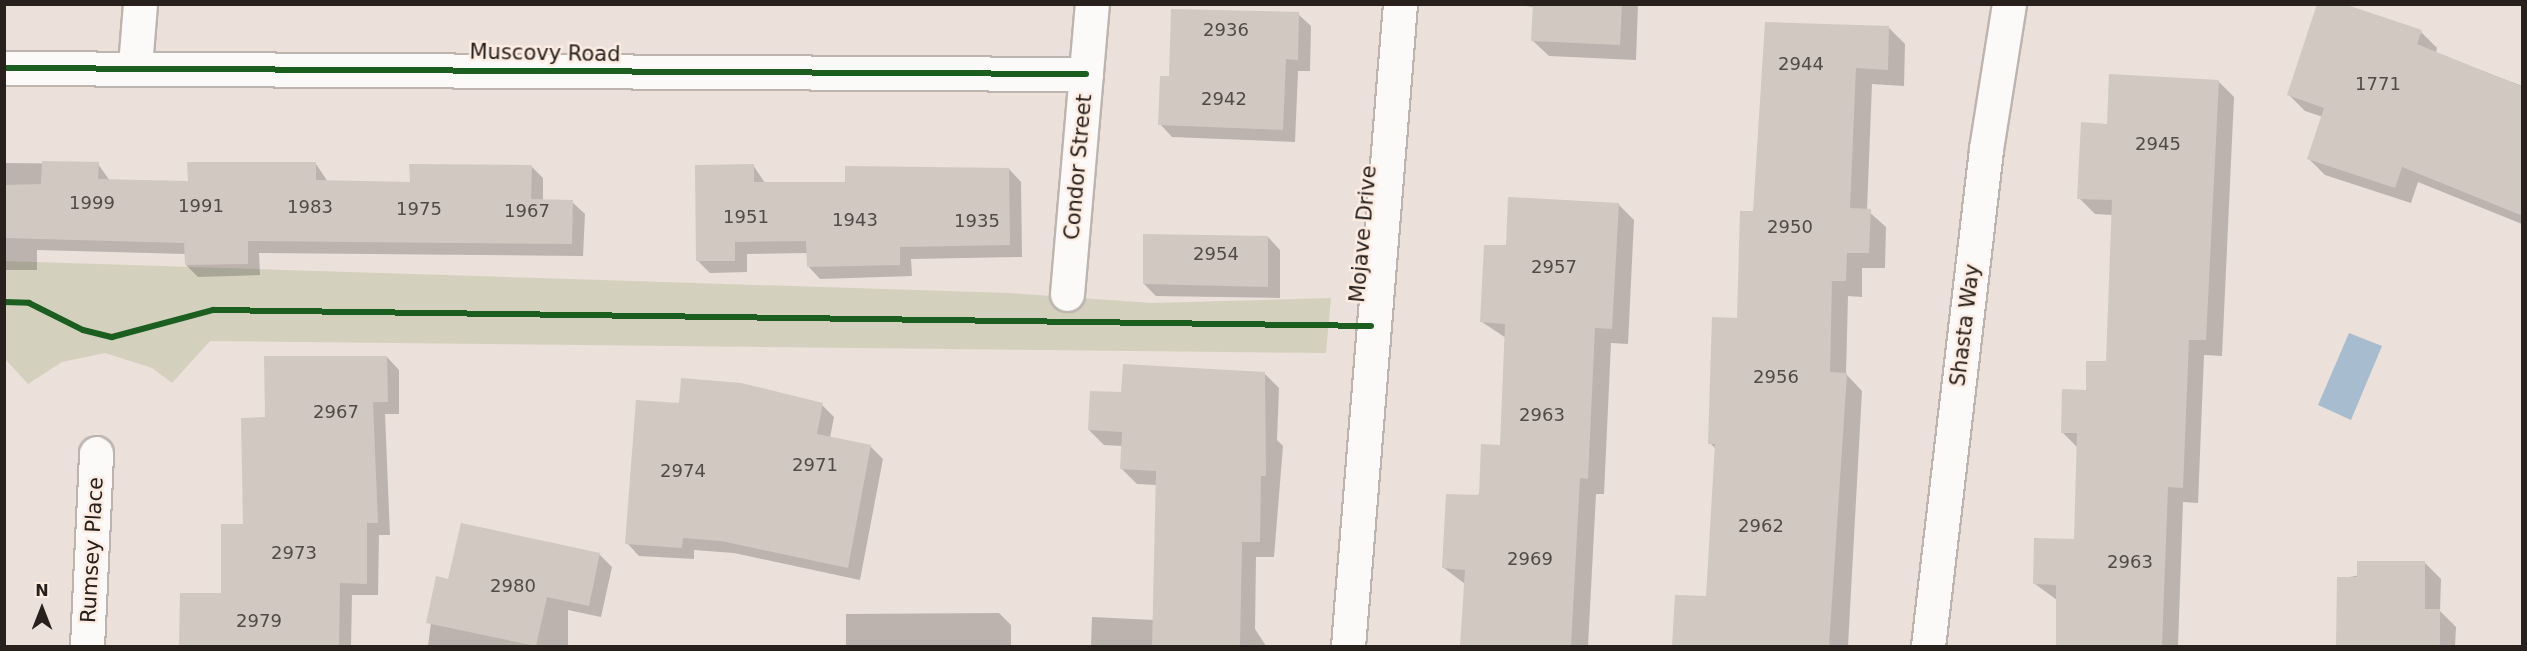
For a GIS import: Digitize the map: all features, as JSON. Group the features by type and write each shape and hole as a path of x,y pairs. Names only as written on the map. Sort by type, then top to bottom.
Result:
{"street":[{"path":"135,66 140,4"},
{"name":"Condor Street","path":"1066,294 1092,4"},
{"name":"Mojave Drive","path":"1348,646 1400,4"},
{"name":"Shasta Way","path":"1928,646 1986,149 2008,4"},
{"name":"Muscovy Road","path":"4,68 135,66 1086,74"},
{"name":"Rumsey Place","path":"87,646 96,453"}],"shaded area":[{"path":"5,261 1010,293 1152,303 1331,298 1326,353 210,341 172,383 152,368 105,353 62,362 28,384 5,359"}],"water":[{"path":"2349,333 2382,346 2351,420 2318,405"}],"building":[{"path":"1533,4 1622,4 1620,45 1531,41"},
{"path":"2317,4 2344,4 2422,30 2417,44 2523,87 2523,216 2402,167 2395,188 2307,159 2324,108 2287,95"},
{"path":"1171,9 1299,12 1298,60 1286,59 1283,130 1158,125 1160,76 1169,76"},
{"path":"1765,22 1889,26 1888,70 1856,68 1850,208 1871,209 1869,253 1847,253 1846,281 1832,281 1830,372 1847,373 1829,646 1672,646 1675,595 1706,596 1715,444 1708,444 1712,317 1737,318 1740,211 1753,211"},
{"path":"2109,74 2219,80 2206,340 2189,340 2183,488 2168,487 2162,646 2056,646 2056,585 2033,584 2034,538 2074,539 2077,433 2061,433 2062,389 2086,390 2086,361 2106,361 2112,200 2077,199 2081,122 2107,124"},
{"path":"42,161 99,162 98,179 188,181 187,162 316,162 316,180 410,182 409,164 532,165 531,199 573,200 572,244 248,241 248,264 185,265 184,243 4,238 4,185 41,184"},
{"path":"754,164 754,182 845,182 845,166 1009,168 1010,245 900,247 900,265 807,267 806,241 735,242 735,261 696,261 695,165"},
{"path":"1508,197 1619,203 1612,329 1595,328 1588,479 1580,478 1571,646 1460,646 1465,570 1442,568 1446,494 1479,495 1481,444 1500,445 1505,324 1480,322 1484,245 1506,245"},
{"path":"1143,234 1268,236 1268,287 1143,284"},
{"path":"264,356 387,356 388,402 373,402 378,523 367,523 367,584 340,583 339,646 179,646 180,593 221,593 221,524 243,524 241,418 265,417"},
{"path":"1123,364 1265,372 1266,476 1261,476 1260,542 1242,542 1240,646 1152,646 1156,471 1120,469 1122,432 1088,430 1090,391 1121,392"},
{"path":"681,378 741,383 823,403 817,434 871,445 848,568 721,541 683,538 682,548 625,544 636,400 679,403"},
{"path":"461,523 600,553 589,606 547,597 536,646 426,623 436,576 448,579"},
{"path":"2357,561 2425,561 2425,609 2440,609 2440,646 2336,646 2337,577 2357,577"}],"cycle path":[{"path":"4,68 1086,74"},
{"path":"4,302 29,303 83,330 112,337 213,310 1371,326"}]}
